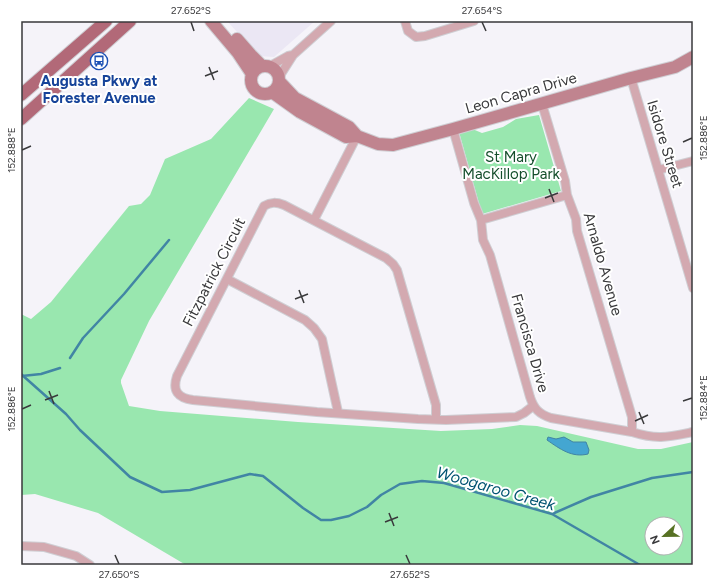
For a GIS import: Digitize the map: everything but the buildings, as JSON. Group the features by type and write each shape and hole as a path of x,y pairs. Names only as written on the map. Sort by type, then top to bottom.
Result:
{"main road":[{"path":"21,95 106,21"},
{"path":"21,120 130,21"}],"street":[{"path":"211,21 238,53 252,74 252,83 256,91 264,94 272,92 278,85 279,79 293,55 331,21"},
{"path":"222,21 251,55 277,72 279,79"},
{"path":"405,21 408,31 416,37 425,36 474,21"},
{"path":"252,74 255,70 293,55"},
{"name":"Leon Capra Drive","path":"272,92 300,112 346,137 357,136 378,144 393,145 630,78 676,67 693,57"},
{"name":"Isidore Street","path":"630,78 693,288"},
{"name":"Leon Capra Drive","path":"279,79 295,98 349,127 357,136"},
{"name":"Arnaldo Avenue","path":"542,104 565,181 567,195 575,214 578,231 632,417 632,432"},
{"name":"Francisca Drive","path":"453,129 474,203 481,220 483,240 490,255 533,406 540,413 551,418 632,432 644,436 662,438 693,432"},
{"path":"314,220 357,136"},
{"path":"658,170 693,161"},
{"path":"481,220 567,195"},
{"name":"Fitzpatrick Circuit","path":"436,419 436,405 397,270 393,264 386,258 276,202 269,203 264,206 177,376 175,382 177,393 182,397 193,400 317,412 338,412 446,420 516,417 533,406"},
{"path":"227,279 305,320 314,328 322,339 338,412"},
{"path":"21,546 44,547 76,556 90,565"}],"shaded area":[{"path":"227,21 315,21 274,57 259,56"}],"green space":[{"path":"249,98 274,109 149,321 121,380 129,406 160,411 441,431 492,429 520,425 537,426 638,449 661,449 693,442 693,565 186,565 98,513 35,494 21,495 21,314 31,319 51,302 129,206 141,204 150,195 165,159 211,139"},
{"name":"St Mary MacKillop Park","path":"539,115 561,191 482,214 459,132 470,128 482,133 503,127 516,119"}],"water":[{"path":"548,437 556,439 564,437 573,442 586,442 589,450 588,454 577,455 566,452 547,440"}],"waterway":[{"path":"70,358 83,338 124,294 169,240"},
{"path":"22,376 41,374 60,368"},
{"name":"Woogaroo Creek","path":"21,374 66,414 80,430 130,477 162,492 190,490 250,474 263,476 303,508 321,520 331,520 349,516 367,507 381,495 400,484 422,481 444,483 552,514 640,565"},
{"path":"552,514 591,497 652,478 693,472"}],"place":[{"name":"Augusta Pkwy at Forester Avenue","path":"99,61"}]}
